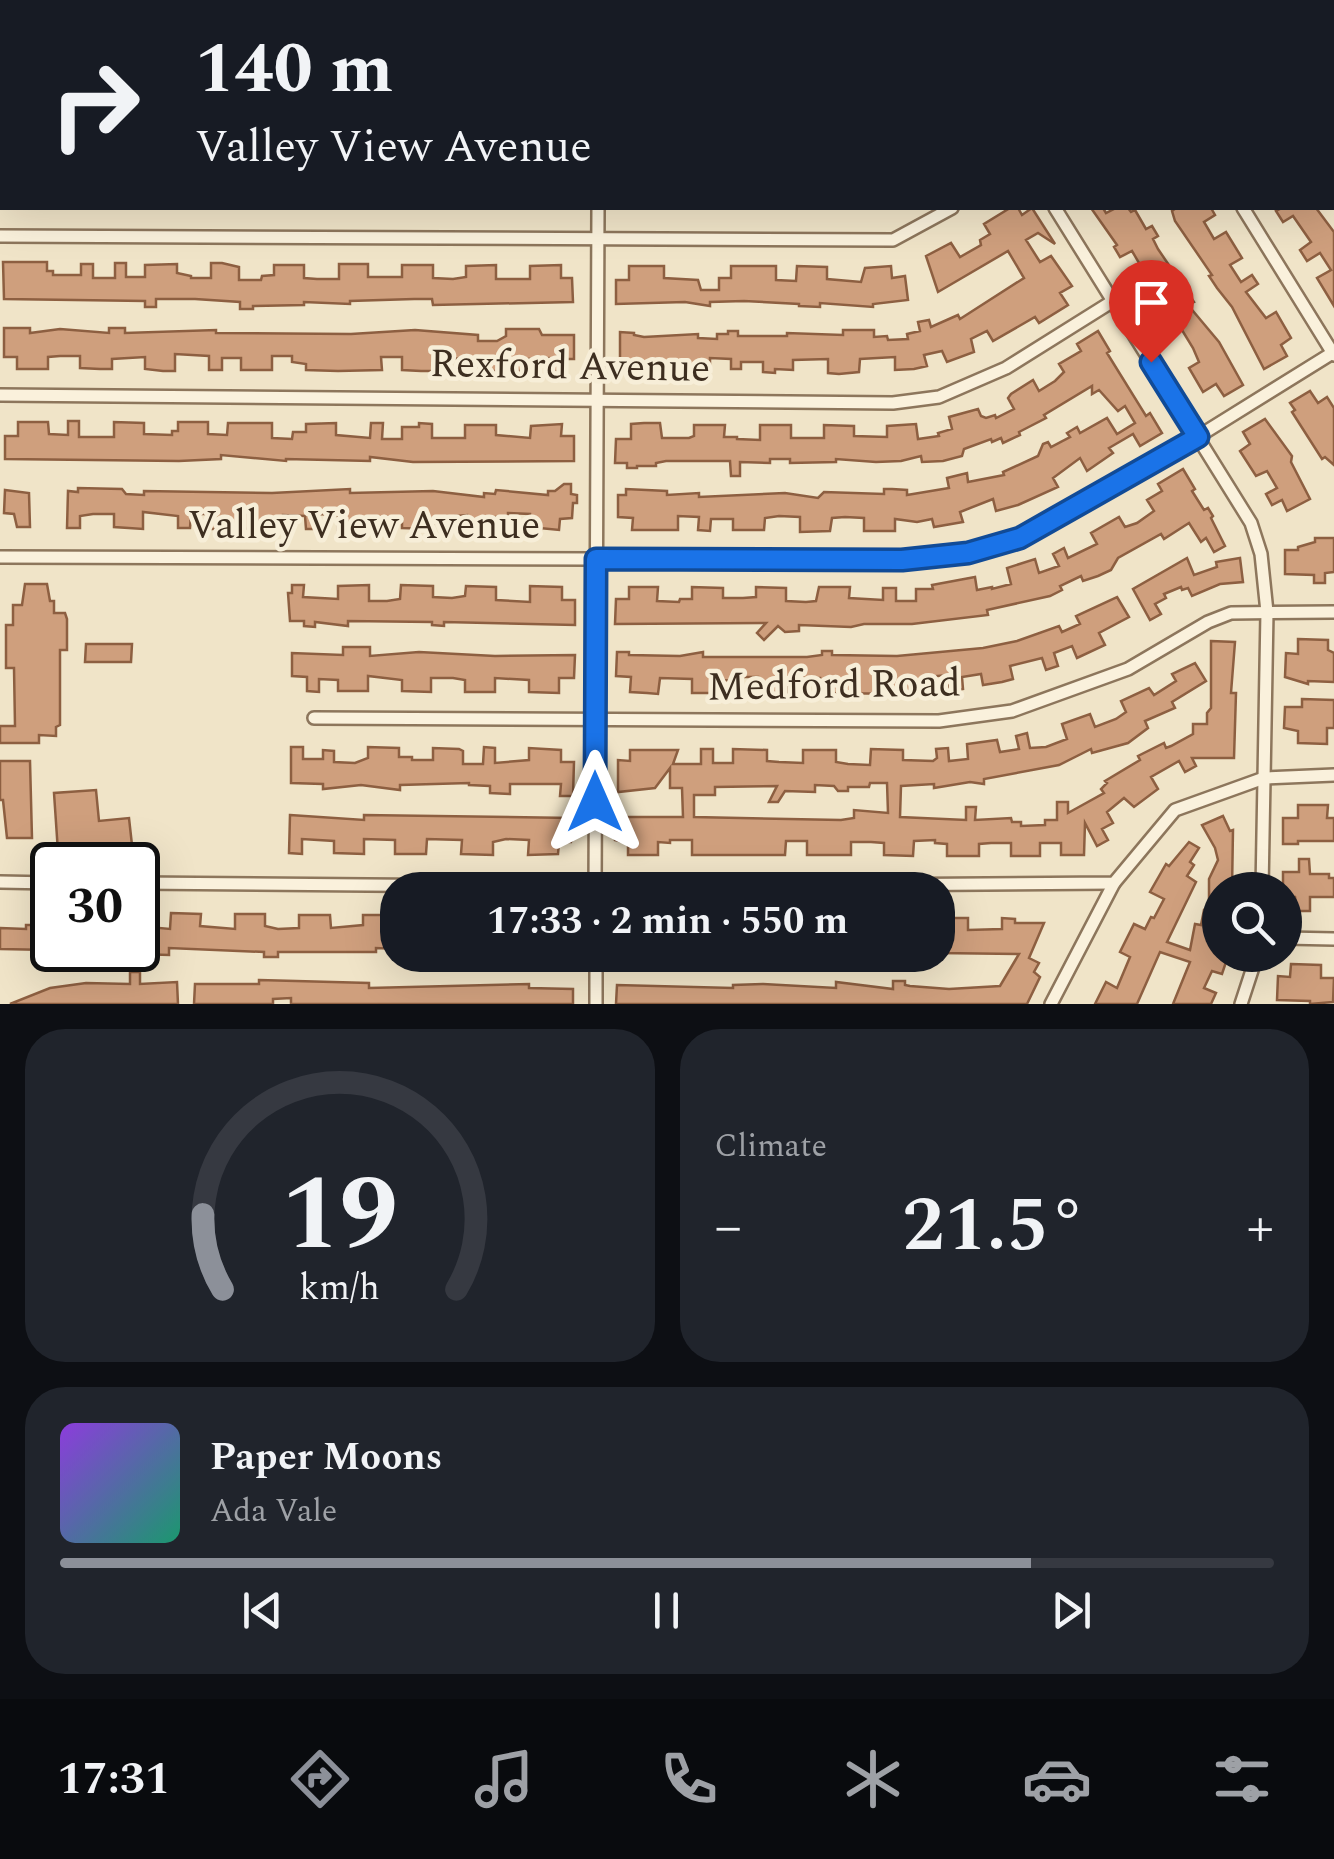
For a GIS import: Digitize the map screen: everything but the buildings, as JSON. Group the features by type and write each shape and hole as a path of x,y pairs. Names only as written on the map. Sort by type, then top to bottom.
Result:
{"street":[{"path":"595,872 598,210"},
{"path":"0,236 893,240 948,210"},
{"path":"1056,210 1251,523 1261,554 1268,612 1262,872"},
{"path":"1243,210 1333,353"},
{"name":"Rexford Avenue","path":"0,395 894,402 939,397 1006,368 1113,301"},
{"name":"Valley View Avenue","path":"0,557 902,560 968,553 1020,538 1198,437 1333,353"},
{"name":"Medford Road","path":"314,718 939,721 1012,712 1128,669 1208,622 1232,614 1334,612"},
{"path":"1052,1004 1114,882 1176,810 1264,778 1334,775"},
{"path":"0,882 30,883"},
{"path":"955,884 1114,882"},
{"path":"160,883 380,886"},
{"path":"1302,938 1334,939"},
{"path":"596,972 596,1004"},
{"path":"1242,1004 1252,972"}],"route":[{"path":"595,802 596,559 902,560 968,553 1020,538 1198,437 1151,362"}]}
